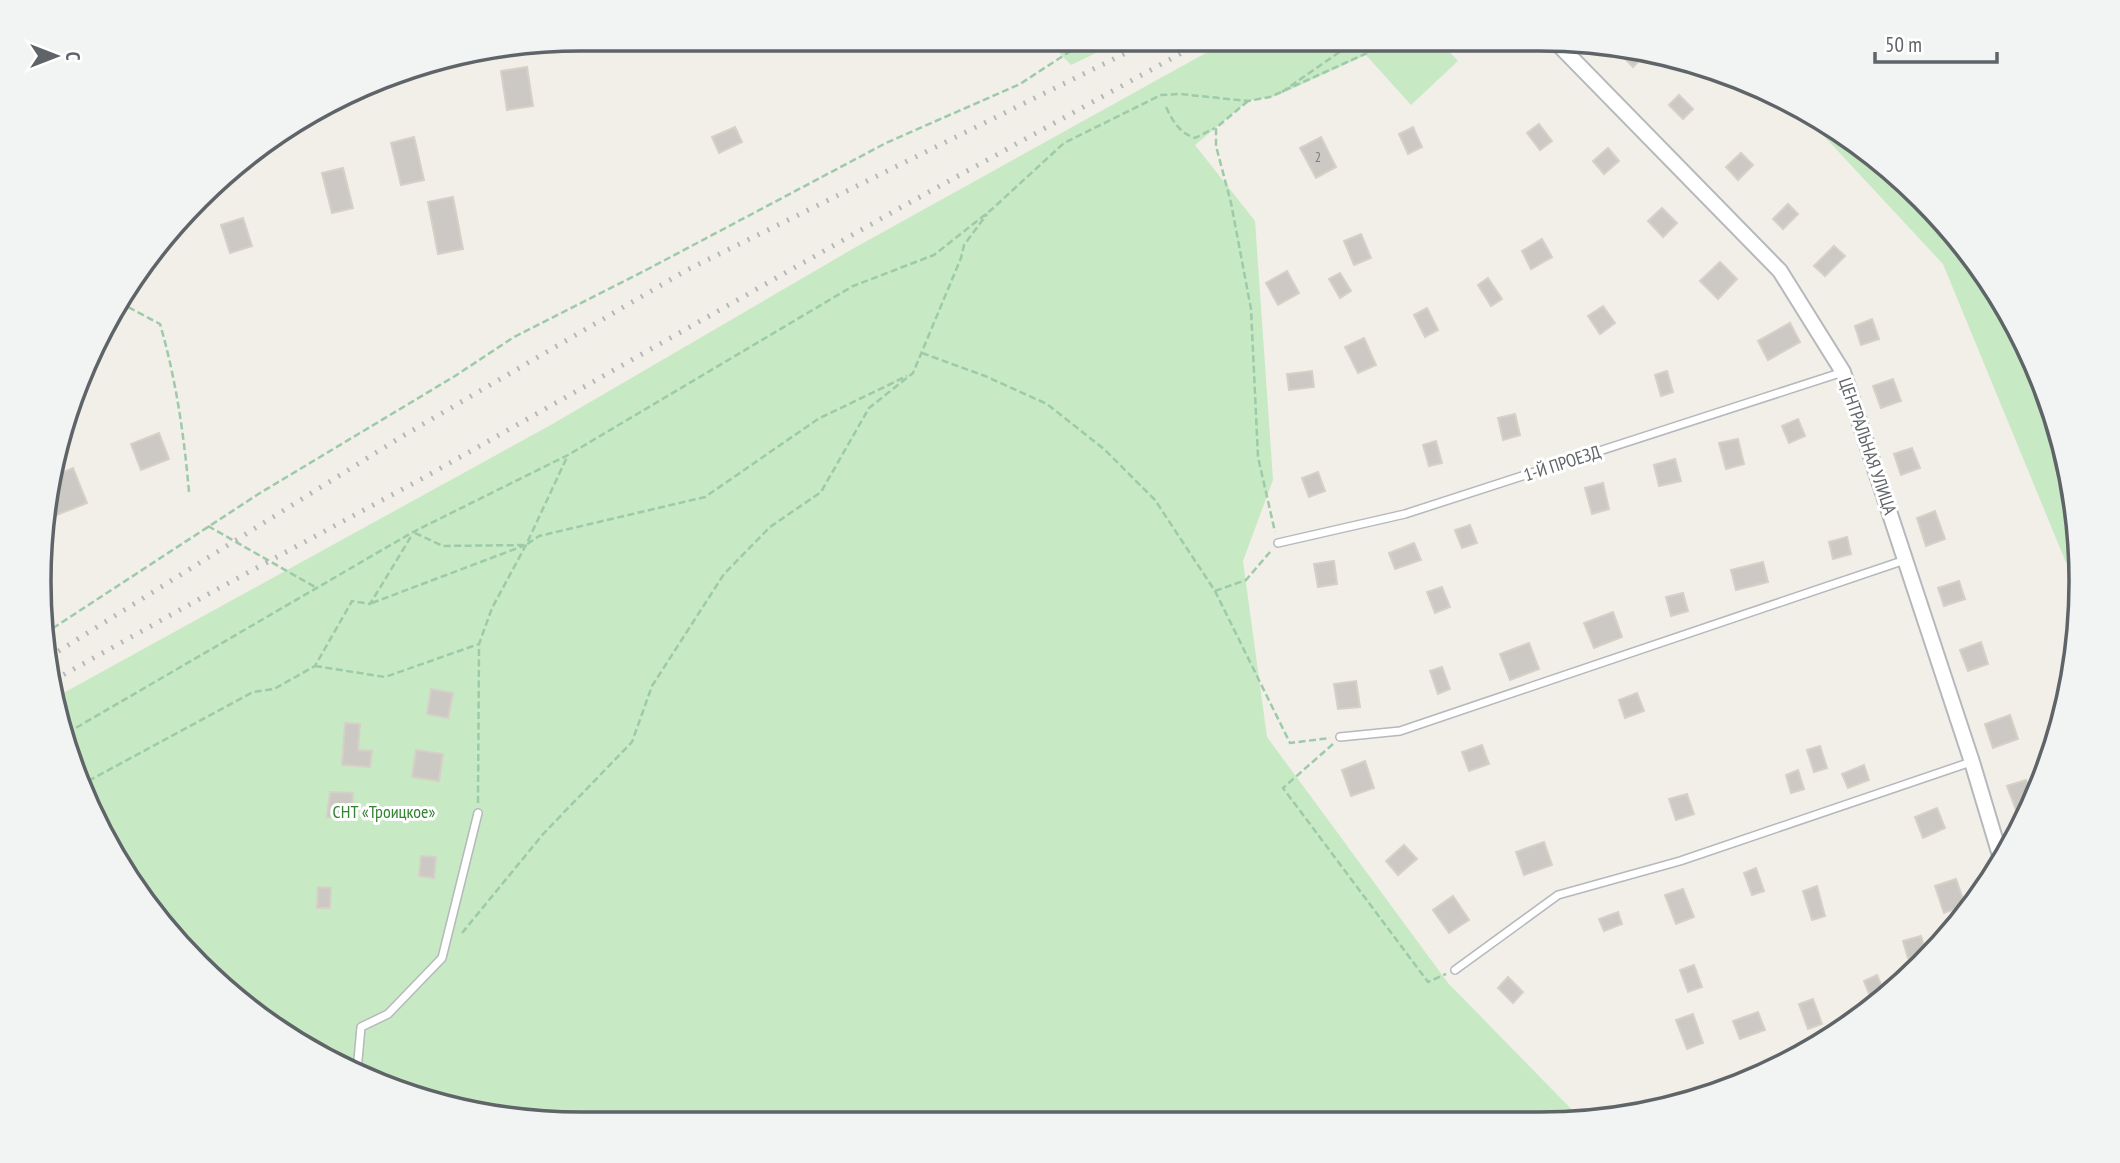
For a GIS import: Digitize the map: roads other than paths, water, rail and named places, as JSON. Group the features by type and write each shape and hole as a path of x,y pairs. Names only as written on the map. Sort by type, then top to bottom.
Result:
{"street":[{"name":"ЦЕНТРАЛЬНАЯ УЛИЦА","path":"1566,52 1780,271 1843,372 1998,848"}],"lane":[{"name":"1-Й ПРОЕЗД","path":"1278,543 1405,514 1843,372"},
{"path":"1340,737 1400,731 1906,560"},
{"path":"1455,970 1558,895 1680,861 1972,762"},
{"path":"358,1063 361,1027 388,1014 442,958 478,813"}],"railway":[{"path":"55,653 401,437 687,270 1130,51"},
{"path":"60,677 425,477 898,209 1185,51"}],"park label":[{"name":"СНТ «Троицкое»","path":"384,811"}]}
